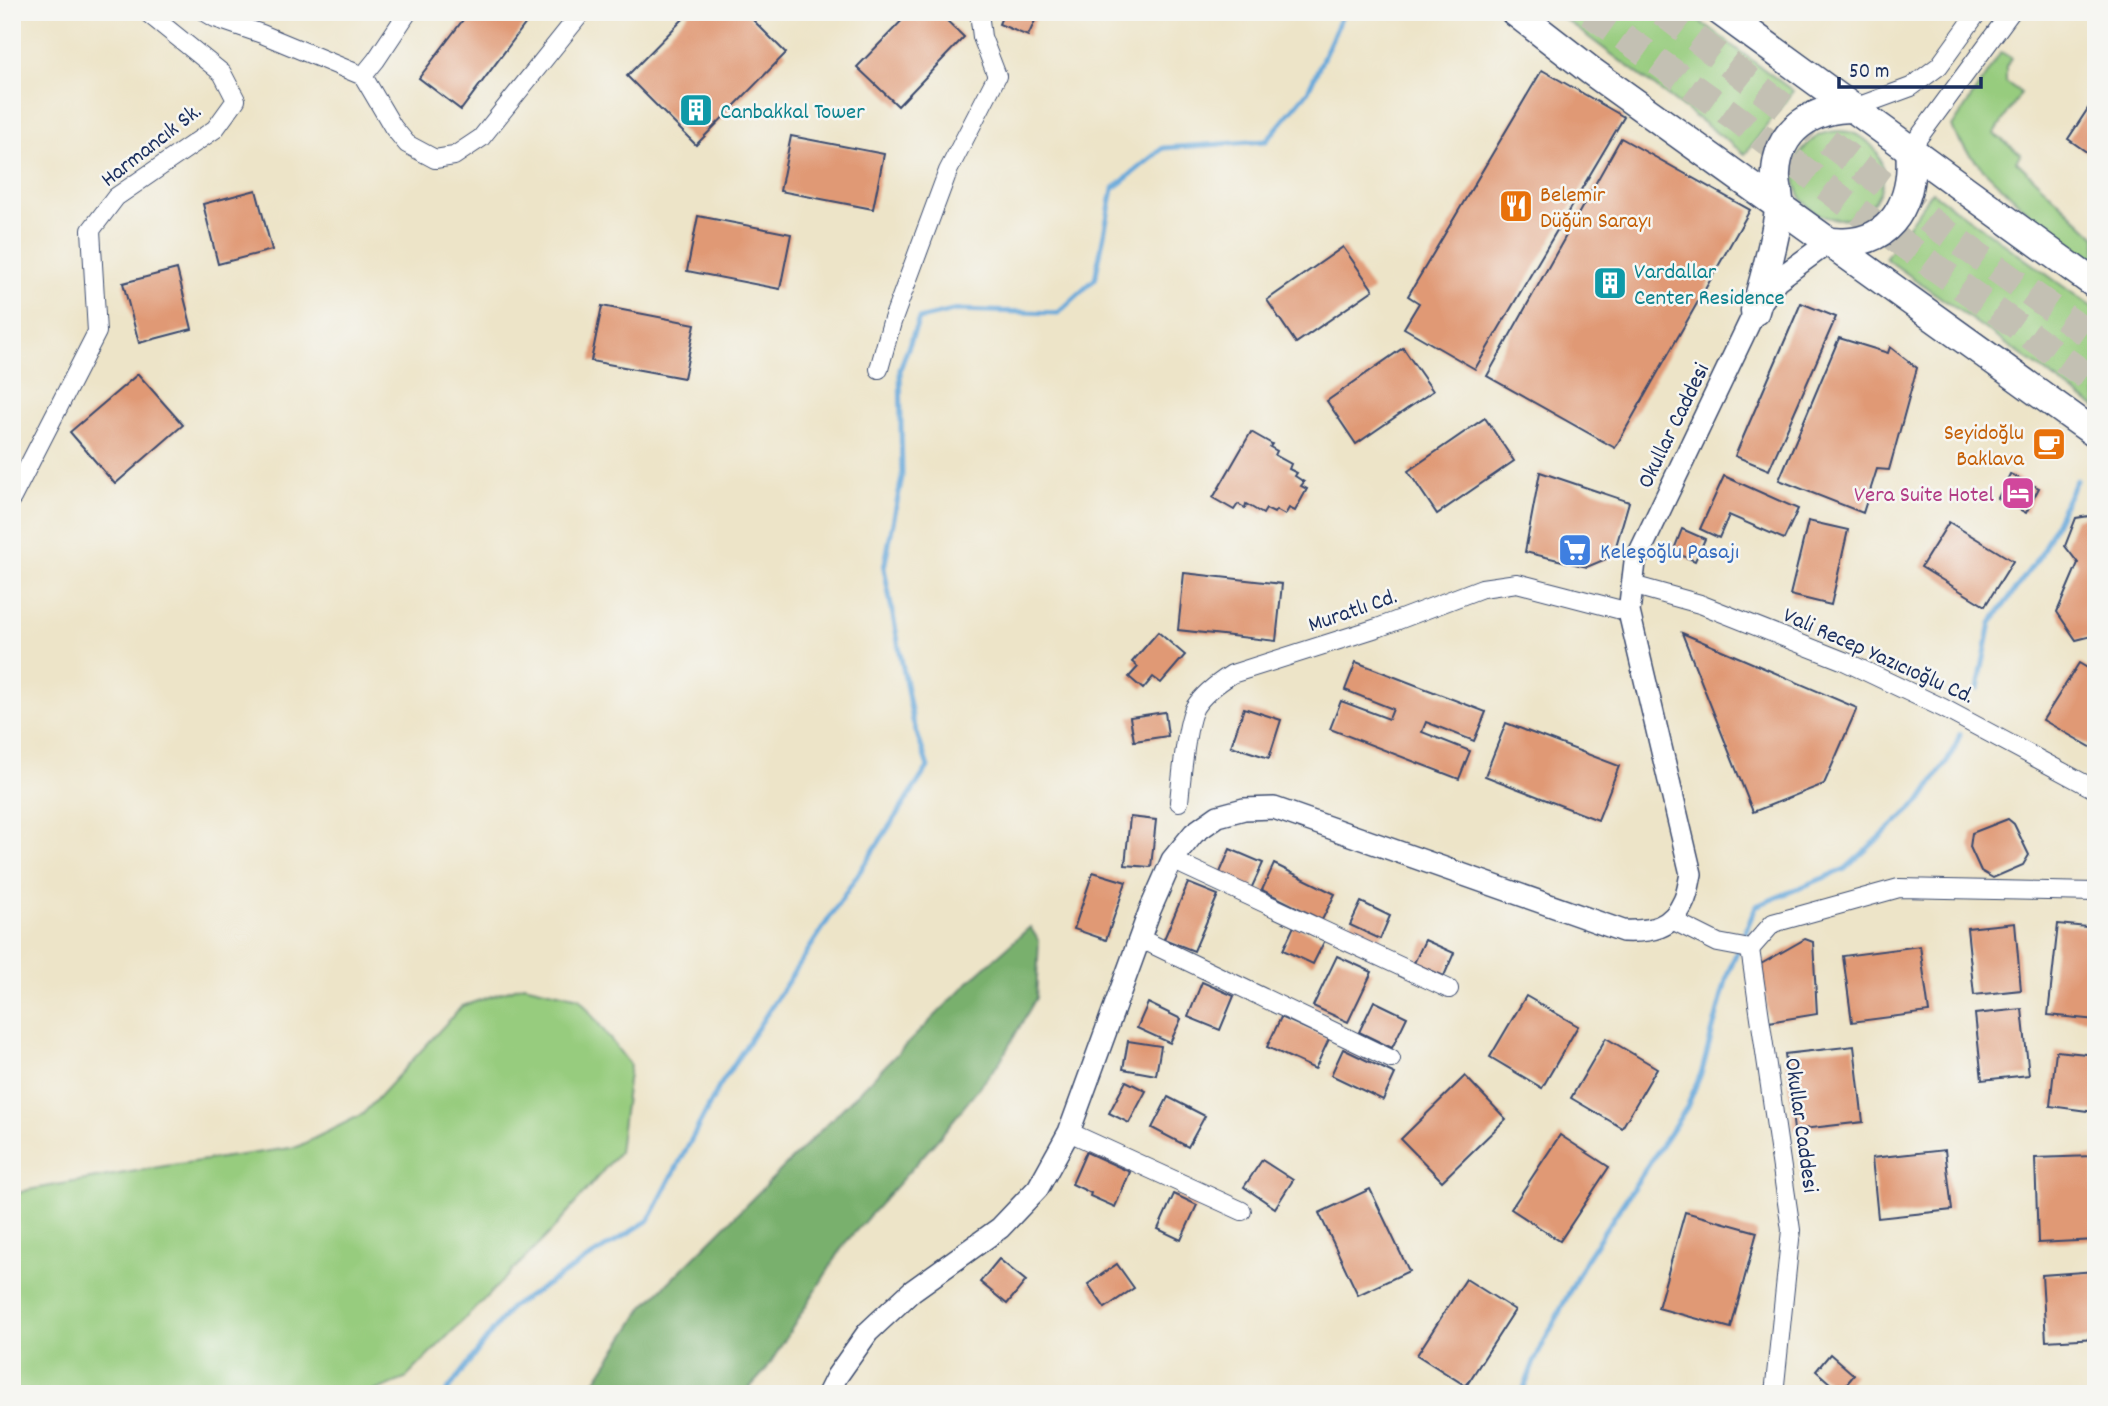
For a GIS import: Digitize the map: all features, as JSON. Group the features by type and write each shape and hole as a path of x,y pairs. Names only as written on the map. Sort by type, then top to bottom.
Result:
{"highway":[{"path":"1514,12 1591,71 2096,434"},
{"path":"1721,12 2096,285"},
{"path":"1755,311 1771,256 1780,206 1777,160 1785,142 1797,126 1814,115 1836,108 1854,108"},
{"path":"1829,242 1852,242 1874,235 1893,221 1906,202 1911,179 1910,149"}],"street":[{"path":"205,12 363,76 393,127 407,144 435,159 454,156 481,138 582,12"},
{"path":"363,76 408,12"},
{"path":"879,369 892,321 948,171 997,76 982,37 979,12"},
{"path":"1854,108 1910,87 1939,66 1978,12"},
{"path":"1910,149 2011,12"},
{"name":"Harmancık Sk.","path":"12,498 97,332 91,230 116,197 215,129 236,100 222,73 149,13"},
{"name":"Okullar Caddesi","path":"1672,920 1685,901 1691,874 1629,612 1635,562 1755,311 1777,280 1829,242"},
{"name":"Muratlı Cd.","path":"1179,802 1194,709 1212,688 1232,674 1380,627 1482,588 1517,583 1629,612"},
{"name":"Vali Recep Yazıcıoğlu Cd.","path":"1632,585 1700,604 1844,661 1943,708 2096,790"},
{"path":"828,1394 837,1376 868,1332 912,1291 1000,1228 1038,1188 1069,1132 1139,938 1172,859 1194,833 1218,816 1244,809 1274,808 1623,931 1649,932 1672,920 1718,943 1750,949 1773,923 1899,888 2096,892"},
{"path":"1172,859 1449,989"},
{"path":"1139,938 1391,1059"},
{"name":"Okullar Caddesi","path":"1750,949 1791,1230 1774,1394"},
{"path":"1069,1132 1242,1211"}],"green space":[{"path":"1555,12 1687,12 1793,91 1745,154"},
{"path":"2001,52 2011,58 2006,67 2006,82 2021,93 1994,134 2021,154 2016,161 2096,237 2096,270 2051,233 1985,171 1963,146 1952,127"},
{"path":"1839,131 1856,135 1870,144 1879,158 1883,175 1879,192 1870,206 1856,215 1839,219 1822,215 1808,206 1799,192 1795,175 1799,158 1808,144 1822,135"},
{"path":"1932,192 2096,310 2096,408 1885,258"},
{"path":"1030,927 1039,941 1036,998 999,1063 938,1139 845,1243 766,1370 744,1394 577,1394 594,1383 644,1307 975,976"},
{"path":"524,985 579,998 630,1065 619,1152 550,1233 405,1379 367,1394 12,1394 12,1195 165,1166 297,1147 363,1114 462,1006"}],"building":[{"path":"469,12 520,12 529,19 461,110 419,78"},
{"name":"Canbakkal Tower","path":"690,12 745,12 786,53 696,145 627,76"},
{"path":"910,12 938,12 964,37 898,106 857,67"},
{"path":"1004,12 1039,12 1028,36 999,24"},
{"name":"Belemir Düğün Sarayı","path":"1542,70 1624,117 1475,369 1404,328 1419,303 1408,296"},
{"path":"2089,107 2096,112 2096,147 2091,155 2068,139"},
{"path":"791,136 884,154 873,209 780,191"},
{"path":"1621,138 1750,210 1615,448 1487,376"},
{"path":"256,190 272,250 218,264 203,204"},
{"path":"698,216 791,234 780,289 687,271"},
{"path":"1343,247 1373,290 1296,343 1267,300"},
{"path":"177,269 192,329 139,343 123,283"},
{"path":"1801,303 1836,317 1769,470 1735,456"},
{"path":"602,306 695,324 684,378 591,361"},
{"path":"1839,338 1888,353 1890,347 1917,368 1889,470 1877,469 1863,513 1779,480"},
{"path":"1403,348 1433,391 1356,444 1327,401"},
{"path":"138,374 183,425 115,484 70,432"},
{"path":"1485,418 1514,461 1437,514 1408,471"},
{"path":"1251,432 1272,444 1270,447 1277,451 1275,455 1291,464 1289,469 1297,473 1295,476 1304,482 1301,486 1307,489 1295,511 1289,508 1285,515 1266,509 1263,514 1246,504 1245,508 1238,504 1234,510 1213,498"},
{"path":"1540,472 1629,502 1613,556 1587,567 1525,552"},
{"name":"Vera Suite Hotel","path":"2010,474 2039,488 2026,513 1998,498"},
{"path":"1724,476 1798,509 1784,539 1729,515 1719,538 1700,529"},
{"path":"2096,515 2096,635 2076,640 2057,612 2078,563 2065,546 2076,518"},
{"path":"1808,521 1848,530 1831,605 1790,595"},
{"path":"1949,522 2013,561 1985,606 1921,567"},
{"path":"1682,529 1705,539 1695,561 1673,552"},
{"path":"1184,573 1282,584 1276,641 1178,630"},
{"path":"1158,632 1185,655 1161,683 1153,677 1143,689 1129,677 1138,667 1132,662"},
{"path":"1682,633 1857,708 1824,784 1753,812"},
{"path":"1356,662 1486,712 1474,741 1426,722 1422,732 1470,751 1459,779 1330,729 1341,701 1389,719 1393,709 1345,690"},
{"path":"2079,663 2096,673 2096,750 2043,720"},
{"path":"1244,708 1281,720 1269,758 1231,746"},
{"path":"1165,712 1168,736 1134,741 1130,717"},
{"path":"1506,723 1619,766 1598,820 1485,776"},
{"path":"1130,817 1156,820 1151,867 1125,865"},
{"path":"2008,819 2014,824 2029,855 2023,865 1993,878 1981,871 1970,847 1972,833"},
{"path":"1230,849 1263,863 1251,889 1219,875"},
{"path":"1274,864 1335,894 1322,920 1262,890"},
{"path":"1093,872 1126,882 1106,940 1074,929"},
{"path":"1188,883 1218,895 1194,951 1164,939"},
{"path":"1361,902 1390,916 1380,939 1350,925"},
{"path":"2015,923 2021,990 1974,995 1967,928"},
{"path":"2058,924 2096,928 2096,1020 2048,1015"},
{"path":"1294,926 1325,940 1313,964 1283,950"},
{"path":"1805,939 1813,942 1817,1014 1769,1022 1761,964"},
{"path":"1425,940 1454,953 1444,976 1414,963"},
{"path":"1920,946 1929,1012 1852,1022 1843,956"},
{"path":"1337,956 1372,972 1348,1022 1313,1006"},
{"path":"1202,982 1234,996 1220,1030 1188,1017"},
{"path":"1526,996 1578,1026 1542,1088 1490,1057"},
{"path":"1374,1001 1407,1017 1392,1048 1359,1032"},
{"path":"1148,1003 1181,1019 1170,1043 1137,1028"},
{"path":"2022,1009 2029,1075 1982,1080 1975,1014"},
{"path":"1281,1017 1329,1039 1315,1069 1267,1047"},
{"path":"1606,1038 1657,1068 1622,1128 1571,1098"},
{"path":"1128,1041 1161,1046 1156,1075 1123,1069"},
{"path":"1854,1046 1863,1122 1794,1130 1785,1054"},
{"path":"1343,1049 1395,1074 1383,1100 1331,1075"},
{"path":"2056,1051 2096,1055 2095,1112 2050,1106"},
{"path":"1465,1076 1506,1119 1442,1181 1401,1139"},
{"path":"1126,1081 1146,1091 1129,1123 1109,1113"},
{"path":"1168,1097 1205,1116 1188,1147 1152,1128"},
{"path":"1560,1135 1609,1167 1560,1241 1511,1209"},
{"path":"1945,1150 1952,1210 1878,1218 1872,1158"},
{"path":"1086,1152 1130,1172 1115,1207 1072,1184"},
{"path":"2093,1156 2096,1240 2038,1243 2035,1158"},
{"path":"1262,1160 1293,1180 1275,1208 1244,1187"},
{"path":"1370,1189 1409,1271 1358,1295 1319,1213"},
{"path":"1174,1194 1197,1205 1181,1240 1158,1229"},
{"path":"1685,1212 1757,1232 1731,1328 1658,1308"},
{"path":"999,1259 1026,1281 1007,1304 980,1282"},
{"path":"1117,1264 1134,1288 1105,1308 1088,1284"},
{"path":"2096,1271 2096,1338 2046,1341 2042,1275"},
{"path":"1466,1279 1515,1310 1466,1386 1417,1355"},
{"path":"1830,1354 1854,1375 1840,1392 1816,1371"}],"waterway":[{"path":"445,1394 510,1308 649,1220 719,1087 928,767 913,721 884,568 902,477 900,369 919,319 957,310 1058,313 1095,279 1113,189 1163,148 1266,141 1308,91 1344,12"},
{"path":"1978,688 1991,623 2041,554 2076,480"},
{"path":"1522,1394 1534,1362 1586,1259 1687,1107 1702,1071 1728,973 1756,906 1845,869 1921,800 1953,752 1960,734"}],"tunnel":[{"path":"1589,12 1739,120 1853,208 2096,383"},
{"path":"1662,12 1934,224 2096,340"}],"place":[{"name":"Canbakkal Tower","path":"696,110"},
{"name":"Belemir Düğün Sarayı","path":"1516,206"},
{"name":"Vardallar Center Residence","path":"1610,283"},
{"name":"Seyidoğlu Baklava","path":"2049,444"},
{"name":"Vera Suite Hotel","path":"2018,493"},
{"name":"Keleşoğlu Pasajı","path":"1575,550"}]}
